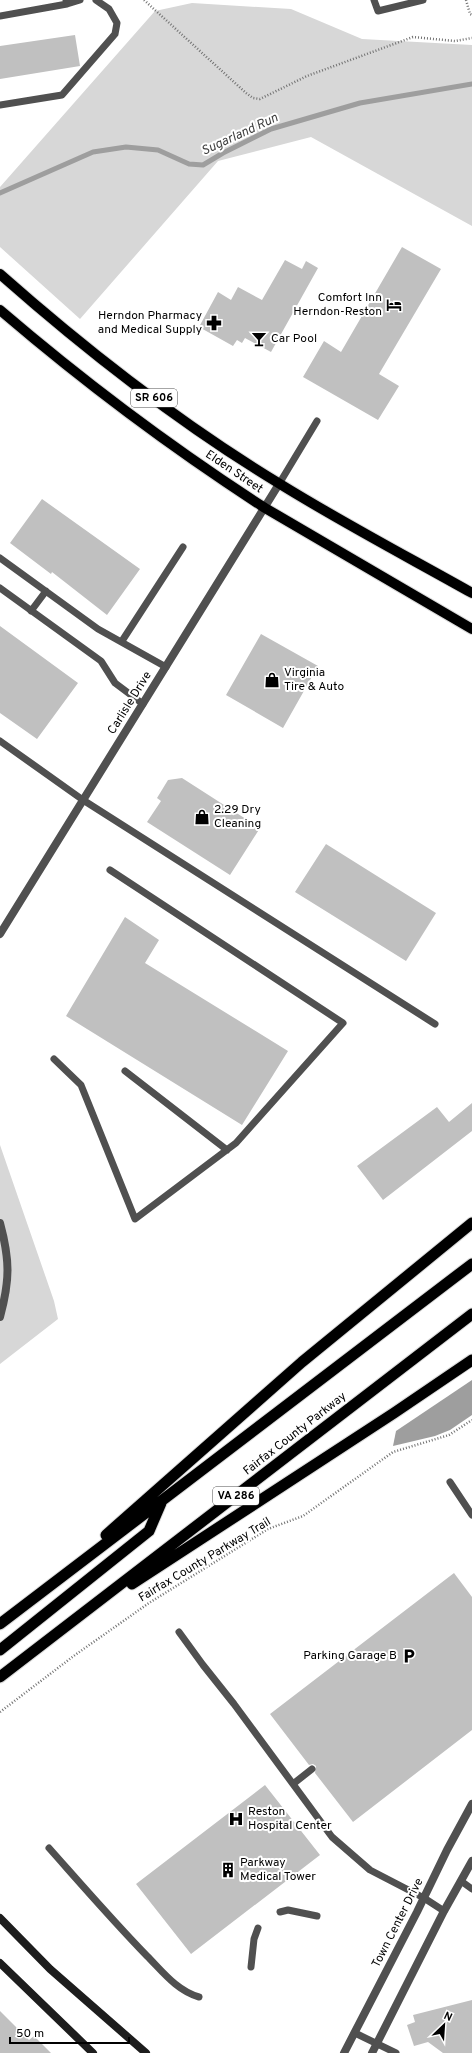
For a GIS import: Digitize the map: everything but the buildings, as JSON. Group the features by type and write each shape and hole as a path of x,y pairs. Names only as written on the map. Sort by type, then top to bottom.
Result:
{"highway":[{"path":"42,1591 302,1362 472,1223"},
{"path":"0,1624 162,1502 472,1264"},
{"name":"Fairfax County Parkway","path":"0,1677 472,1314"},
{"path":"66,1626 394,1413 472,1360"},
{"path":"0,1650 149,1531 162,1502"}],"main road":[{"name":"Elden Street","path":"0,274 61,327 114,369 173,412 279,484 472,593"},
{"name":"Elden Street","path":"0,310 50,353 113,402 179,450 265,508 472,629"},
{"path":"0,1918 50,1969 146,2053"},
{"path":"0,1963 93,2053"}],"street":[{"name":"Carlisle Drive","path":"0,934 279,484"},
{"path":"0,1223 7,1249 9,1274 0,1317"},
{"name":"Town Center Drive","path":"344,2053 424,1898 450,1843 472,1804"},
{"path":"372,2053 444,1911 472,1861"}],"lane":[{"path":"0,16 80,0"},
{"path":"0,105 62,94 115,34 117,23 109,9 96,0"},
{"path":"374,0 378,11 424,0"},
{"path":"279,484 317,421"},
{"path":"122,641 183,547"},
{"path":"0,558 98,628 166,667"},
{"path":"0,588 102,661 115,683 144,704"},
{"path":"31,611 46,591"},
{"path":"0,741 83,800 435,1024"},
{"path":"54,1059 81,1085 135,1219 236,1144 343,1023 110,870"},
{"path":"125,1071 227,1150"},
{"path":"450,1482 472,1515"},
{"path":"179,1632 332,1837 363,1865 424,1898 444,1911"},
{"path":"293,1784 312,1769"},
{"path":"49,1848 127,1936 168,1977 189,1994 199,1997"},
{"path":"461,1881 472,1889"},
{"path":"280,1912 288,1910 316,1916"},
{"path":"251,1967 254,1939 258,1928"},
{"path":"355,2033 396,2053"}],"path":[{"path":"144,0 246,94 253,98 260,99 307,76 413,37 455,41 472,38"},
{"path":"466,0 470,14 472,15"},
{"name":"Fairfax County Parkway Trail","path":"0,1712 75,1655 149,1603 268,1529 303,1516 393,1452 449,1435 472,1420"}],"shaded area":[{"path":"192,3 291,9 362,39 472,45 472,226 311,137 218,161 80,319 0,247 0,187 155,11"},
{"path":"0,1145 54,1301 58,1319 0,1364"},
{"path":"472,1380 472,1415 450,1430 435,1436 393,1446 396,1431"}],"waterway":[{"name":"Sugarland Run","path":"0,193 93,152 126,147 158,150 189,164 203,165 223,153 271,129 360,103 472,84"}],"place":[{"name":"Comfort Inn Herndon-Reston","path":"394,305"},
{"name":"Herndon Pharmacy and Medical Supply","path":"214,323"},
{"name":"Car Pool","path":"259,339"},
{"name":"Virginia Tire & Auto","path":"272,680"},
{"name":"2.29 Dry Cleaning","path":"202,817"},
{"name":"Parking Garage B","path":"409,1656"},
{"name":"Reston Hospital Center","path":"236,1819"},
{"name":"Parkway Medical Tower","path":"228,1870"}]}
